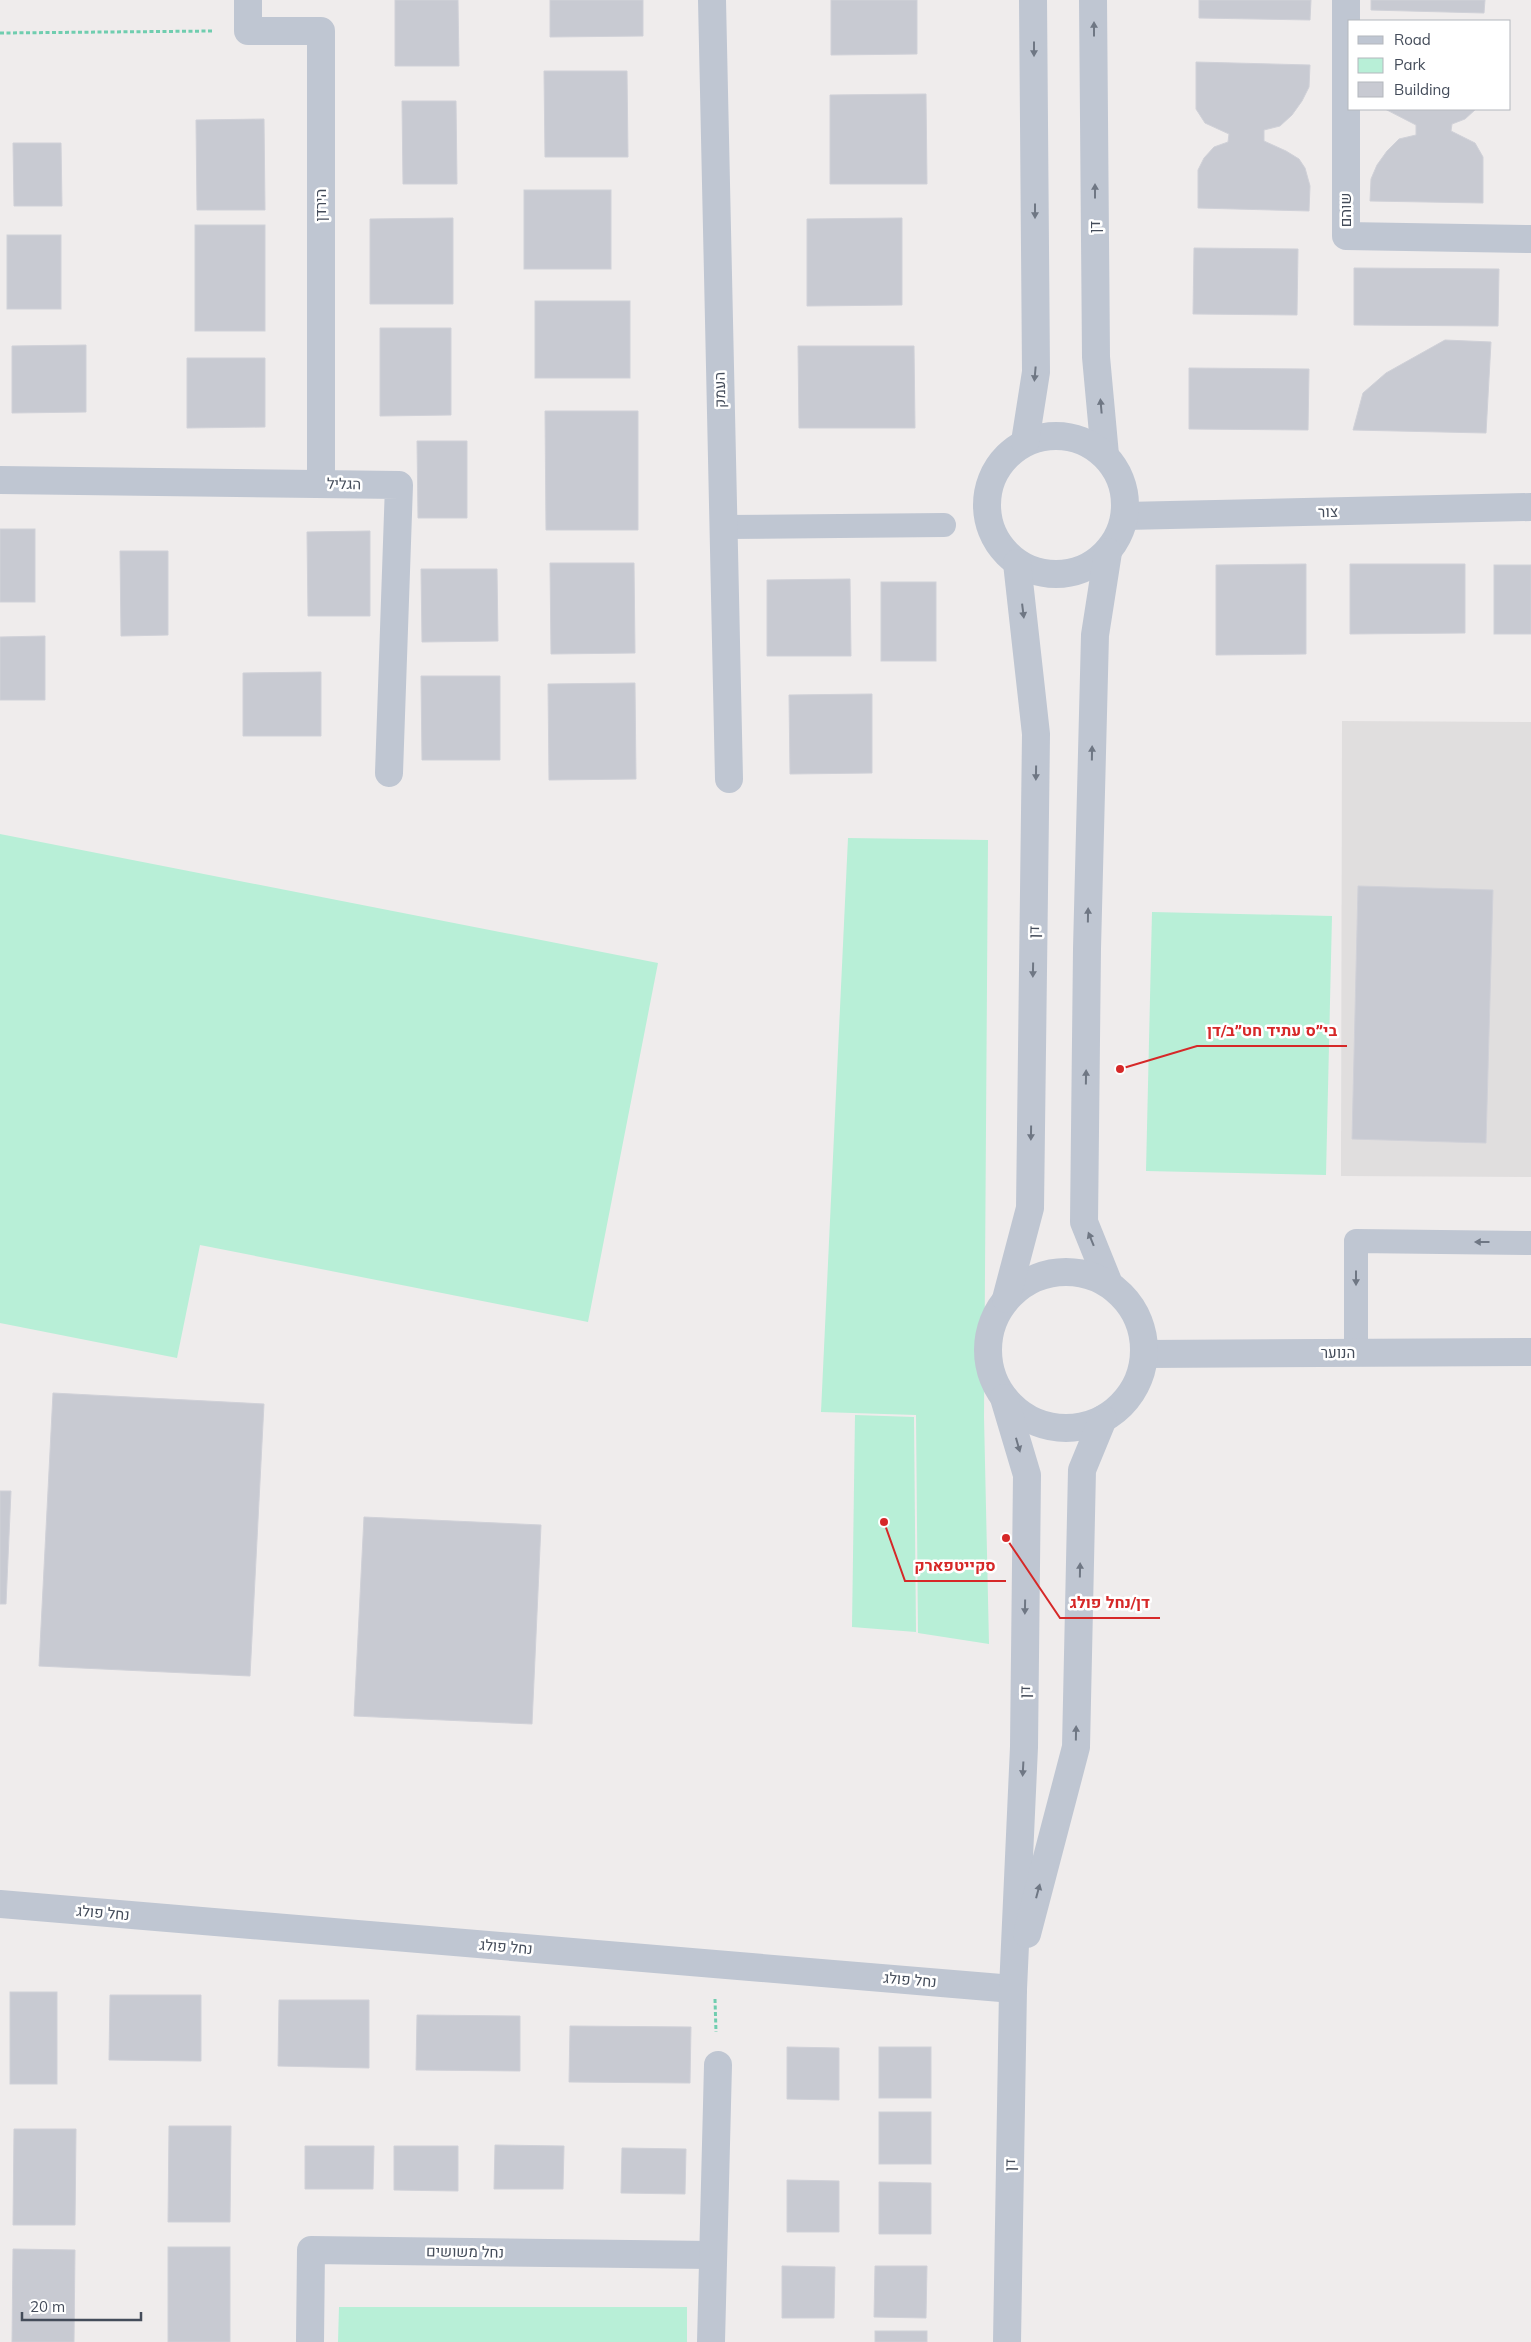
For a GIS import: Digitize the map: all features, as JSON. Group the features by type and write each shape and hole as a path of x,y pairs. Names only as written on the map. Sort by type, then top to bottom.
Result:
{"street":[{"path":"248,0 248,30"},
{"name":"העמק","path":"712,0 729,779"},
{"path":"1025,442 1036,372 1033,0"},
{"name":"דן","path":"1094,0 1096,357 1105,454"},
{"name":"שוהם","path":"1346,0 1346,236 1531,239"},
{"name":"הירדן","path":"248,30 321,30 321,483"},
{"path":"1062,434 1085,441 1105,454 1116,469 1125,492 1125,516 1121,531 1108,552 1089,567 1054,575 1030,570 1017,563 999,546 988,524 986,500 992,477 1005,457 1025,442 1049,435 1062,434"},
{"name":"הגליל","path":"0,480 399,485 389,773"},
{"name":"צור","path":"1125,516 1531,507"},
{"path":"1108,552 1095,635 1087,949 1084,1222 1109,1284"},
{"name":"דן","path":"1006,1299 1030,1208 1036,734 1017,563"},
{"path":"1052,1272 1080,1272 1109,1284 1128,1303 1141,1327 1144,1354 1139,1379 1124,1402 1103,1419 1078,1428 1050,1427 1025,1417 1004,1398 991,1374 988,1348 992,1323 1006,1299 1027,1282 1052,1272"},
{"name":"הנוער","path":"1144,1354 1531,1352"},
{"name":"דן","path":"1004,1398 1027,1475 1024,1747 1013,1988 1007,2342"},
{"name":"דן","path":"1013,1988 1076,1747 1082,1470 1103,1419"},
{"name":"נחל פולג","path":"0,1904 1013,1988"},
{"path":"711,2342 718,2065"},
{"name":"נחל משושים","path":"310,2342 311,2250 712,2255"}],"lane":[{"path":"723,528 944,525"},
{"path":"1356,1352 1356,1241 1531,1243"}],"path":[{"path":"0,33 248,30"},
{"path":"714,1964 718,2065"}],"shaded area":[{"path":"1342,721 1531,722 1531,1177 1341,1176"}],"green space":[{"path":"0,834 658,963 588,1322 200,1245 177,1358 0,1323"},
{"path":"848,838 988,840 984,1417 989,1644 918,1633 916,1415 821,1412"},
{"path":"1152,912 1332,916 1326,1175 1146,1171"},
{"path":"855,1415 914,1417 916,1632 852,1627"},
{"path":"339,2307 687,2307 687,2342 338,2342"}],"building":[{"path":"395,0 458,0 459,66 395,66"},
{"path":"550,0 643,0 643,36 550,37"},
{"path":"831,0 917,0 917,54 831,55"},
{"path":"1199,0 1311,0 1310,20 1199,18"},
{"path":"1371,0 1485,0 1484,13 1371,10"},
{"path":"1196,62 1310,65 1309,87 1302,101 1292,115 1280,126 1264,130 1264,141 1299,159 1305,168 1310,186 1309,211 1198,208 1198,170 1204,158 1214,147 1228,142 1229,134 1205,123 1196,109"},
{"path":"544,71 627,71 628,157 545,157"},
{"path":"926,94 927,184 830,184 830,95"},
{"path":"402,101 456,101 457,184 403,184"},
{"path":"1387,110 1475,110 1465,119 1452,124 1451,131 1475,143 1483,157 1483,203 1370,201 1371,179 1377,165 1399,139 1416,135 1416,125"},
{"path":"264,119 265,210 197,210 196,120"},
{"path":"13,143 61,143 62,206 14,206"},
{"path":"524,190 611,190 611,269 524,269"},
{"path":"453,218 453,304 370,304 370,219"},
{"path":"902,218 902,305 807,306 807,219"},
{"path":"195,225 265,225 265,331 195,331"},
{"path":"7,235 61,235 61,309 7,309"},
{"path":"1194,248 1298,249 1297,315 1193,314"},
{"path":"1354,268 1499,269 1498,326 1354,325"},
{"path":"535,301 630,301 630,378 535,378"},
{"path":"380,328 451,328 451,415 380,416"},
{"path":"1445,340 1491,342 1486,433 1353,430 1363,393 1386,373"},
{"path":"86,345 86,412 12,413 12,346"},
{"path":"798,346 914,346 915,428 799,428"},
{"path":"187,358 265,358 265,427 187,428"},
{"path":"1189,368 1309,369 1308,430 1189,429"},
{"path":"545,411 638,411 638,530 546,530"},
{"path":"417,441 467,441 467,518 418,518"},
{"path":"0,529 35,529 35,602 0,602"},
{"path":"370,531 370,616 308,616 307,532"},
{"path":"120,551 168,551 168,635 121,636"},
{"path":"550,563 634,563 635,653 551,654"},
{"path":"1306,564 1306,654 1216,655 1216,565"},
{"path":"1350,564 1465,564 1465,633 1350,634"},
{"path":"1494,565 1531,565 1531,634 1494,634"},
{"path":"421,569 497,569 498,641 422,642"},
{"path":"850,579 851,656 767,656 767,580"},
{"path":"881,582 936,582 936,661 881,661"},
{"path":"45,636 45,700 0,700 0,637"},
{"path":"321,672 321,736 243,736 243,673"},
{"path":"421,676 500,676 500,760 422,760"},
{"path":"635,683 636,779 549,780 548,684"},
{"path":"872,694 872,773 790,774 789,695"},
{"path":"1358,886 1493,890 1486,1143 1352,1139"},
{"path":"53,1393 264,1404 250,1676 39,1666"},
{"path":"0,1491 11,1491 6,1604 0,1604"},
{"path":"364,1517 541,1525 532,1724 354,1716"},
{"path":"10,1992 57,1992 57,2084 10,2084"},
{"path":"110,1995 201,1995 201,2061 109,2060"},
{"path":"279,2000 369,2000 369,2068 278,2066"},
{"path":"417,2015 520,2016 520,2071 416,2070"},
{"path":"570,2026 691,2027 690,2083 569,2082"},
{"path":"787,2047 839,2048 839,2100 787,2099"},
{"path":"879,2047 931,2047 931,2098 879,2098"},
{"path":"879,2112 931,2112 931,2164 879,2164"},
{"path":"169,2126 231,2126 230,2222 168,2222"},
{"path":"14,2129 76,2129 75,2225 13,2225"},
{"path":"495,2145 564,2146 563,2189 494,2189"},
{"path":"305,2146 374,2146 373,2189 305,2189"},
{"path":"394,2146 458,2146 458,2191 394,2190"},
{"path":"622,2148 686,2149 685,2194 621,2193"},
{"path":"787,2180 839,2181 839,2232 787,2232"},
{"path":"879,2182 931,2183 931,2234 879,2234"},
{"path":"168,2247 230,2247 230,2342 168,2342"},
{"path":"13,2249 75,2250 74,2342 12,2342"},
{"path":"782,2266 835,2267 834,2318 782,2318"},
{"path":"875,2266 927,2266 926,2318 874,2317"},
{"path":"875,2331 927,2331 927,2342 875,2342"}],"place":[{"name":"בי״ס עתיד חט״ב/דן","path":"1120,1069"},
{"name":"סקייטפארק","path":"884,1522"},
{"name":"דן/נחל פולג","path":"1006,1538"}]}
